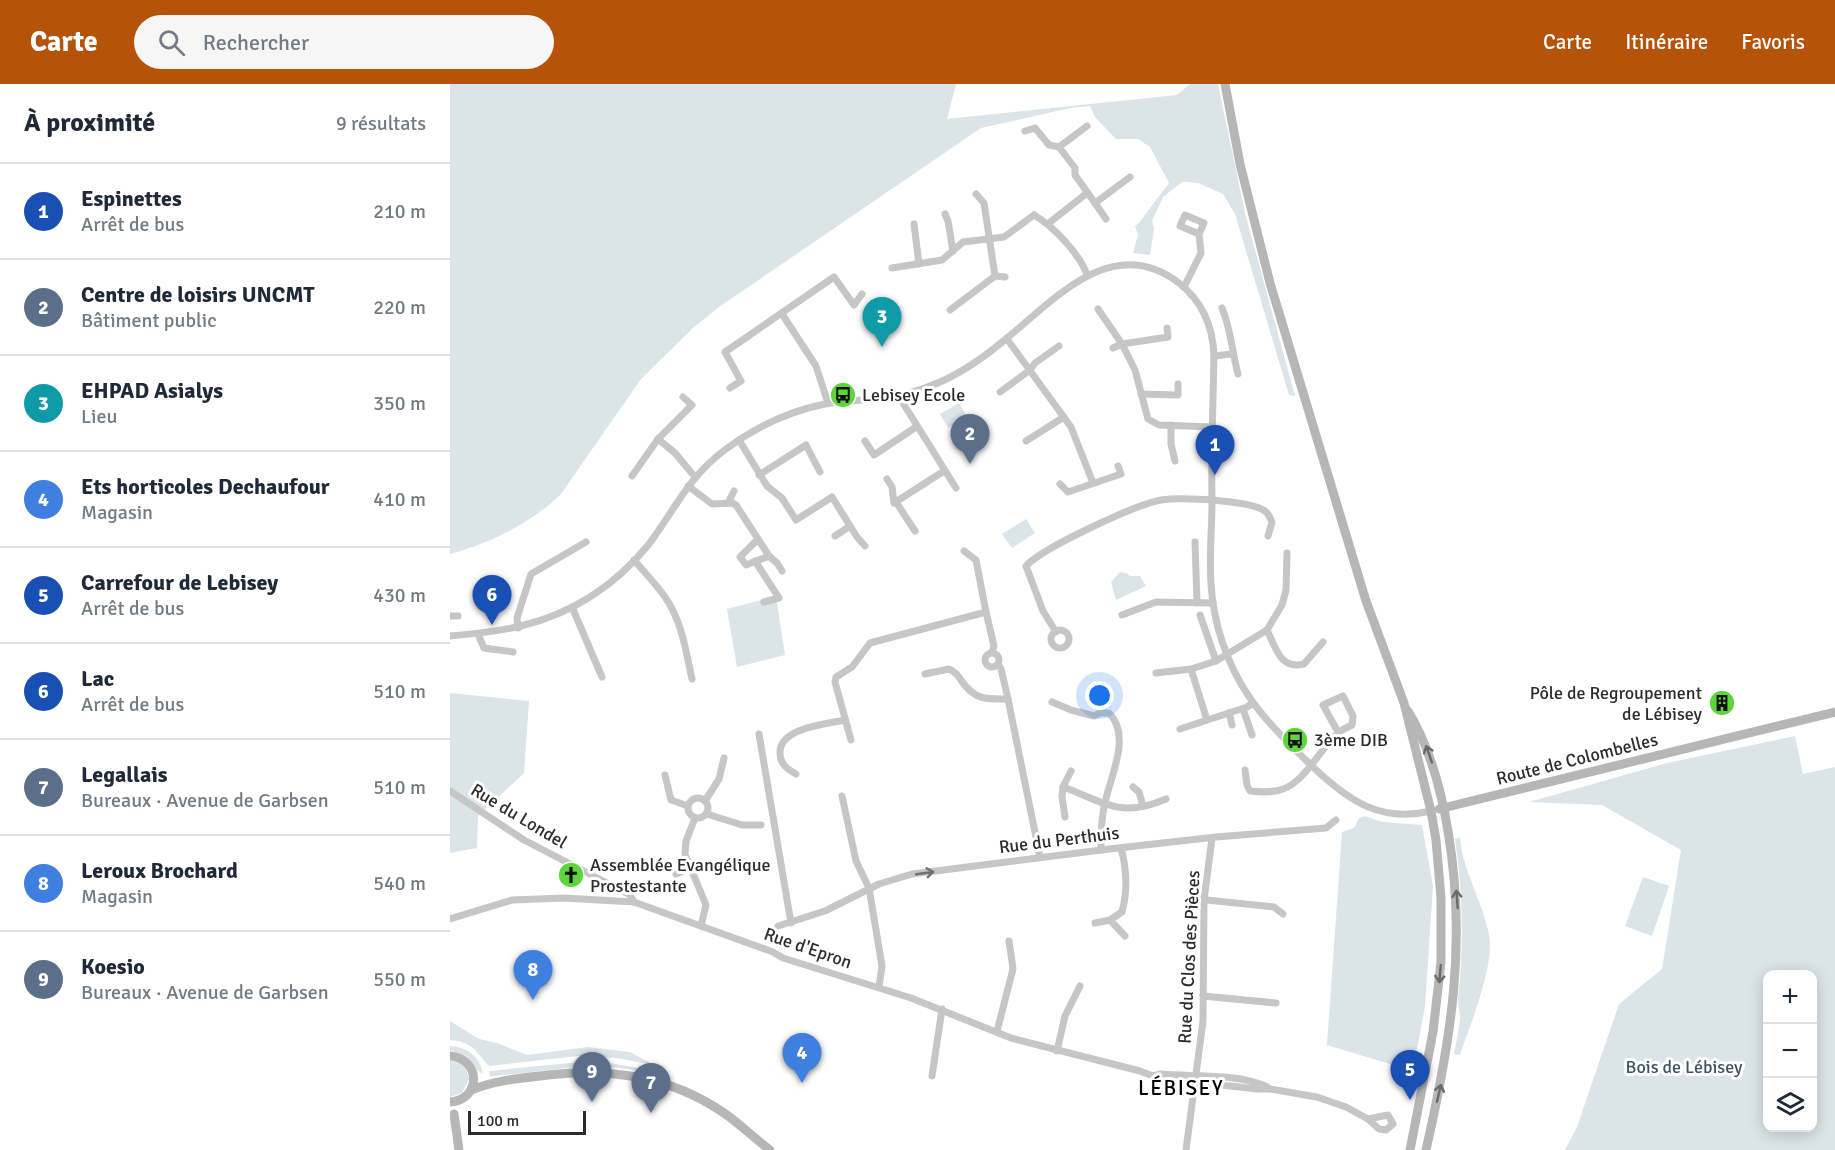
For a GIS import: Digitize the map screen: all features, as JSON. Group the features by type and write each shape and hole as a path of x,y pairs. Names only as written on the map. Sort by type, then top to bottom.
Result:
{"main road":[{"path":"1225,84 1240,164 1273,294 1369,609 1404,704 1431,811 1441,891 1441,962 1433,1032 1410,1150"},
{"path":"1404,704 1425,742 1444,808 1454,864 1457,903 1456,983 1443,1076 1426,1150"},
{"name":"Route de Colombelles","path":"1431,811 1835,712"},
{"path":"450,1056 466,1062 473,1073 474,1081 471,1089 452,1112 459,1150"},
{"path":"471,1089 503,1080 569,1072 629,1074 680,1089 705,1101 724,1113 770,1150"},
{"path":"473,1073 485,1078 503,1080"},
{"path":"450,1102 462,1099"}],"street":[{"path":"1059,147 1087,126"},
{"path":"1025,131 1035,128 1049,145 1059,147 1075,168 1075,175 1106,219"},
{"path":"1095,203 1130,177"},
{"path":"1049,223 1088,193"},
{"path":"976,194 984,204 995,276"},
{"path":"1033,206 1034,215"},
{"path":"945,214 953,251"},
{"path":"1034,215 1049,223 1082,264 1087,275"},
{"path":"892,268 942,260 963,242 1004,237 1034,215"},
{"path":"914,224 919,264"},
{"path":"1184,287 1201,253 1199,234"},
{"path":"450,636 518,628 545,620 573,607 606,586 634,560 660,528 695,477 739,440 779,418 828,403 882,398 926,388 978,361 1072,284 1087,275 1112,266 1137,265 1157,270 1184,287 1206,314 1214,340 1210,582 1219,630 1237,675 1253,703 1310,764 1345,795 1371,809 1389,814 1407,815 1431,811"},
{"path":"950,310 995,276 1005,277"},
{"path":"730,388 741,381 726,352 834,277 854,305 862,294"},
{"path":"1222,308 1238,374"},
{"path":"1098,309 1122,344 1135,370 1148,419 1159,425 1212,427"},
{"path":"782,314 816,366 828,403"},
{"path":"1113,348 1122,344 1168,337 1167,328"},
{"path":"1007,339 1064,417 1078,441 1093,483"},
{"path":"1000,392 1059,346"},
{"path":"1214,356 1232,354"},
{"path":"1141,394 1178,395 1178,384"},
{"path":"898,395 956,488"},
{"path":"632,476 658,439 692,405 683,397"},
{"path":"1026,441 1064,417"},
{"path":"1172,425 1171,444 1175,461"},
{"path":"865,441 874,455 916,427"},
{"path":"658,439 675,453 695,477"},
{"path":"739,440 766,486 782,498 796,520 831,497 866,546"},
{"path":"759,475 806,445 820,472"},
{"path":"1060,484 1068,492 1121,474 1118,466"},
{"path":"896,502 944,471"},
{"path":"887,479 892,487 894,503 896,502 915,531"},
{"path":"688,486 712,504 736,505 769,556 782,571"},
{"path":"728,503 734,492"},
{"path":"1056,632 1050,626 1043,611 1026,566 1031,561 1119,515 1151,502 1163,500 1212,500 1259,508 1268,512 1272,522 1268,536"},
{"path":"710,513 712,504"},
{"path":"835,536 850,526"},
{"path":"758,539 740,557 746,565 769,556"},
{"path":"518,628 517,618 531,574 586,542"},
{"path":"1195,542 1197,603"},
{"path":"964,551 976,560 994,646 992,652 986,655 986,664 992,667 998,664"},
{"path":"1156,673 1191,669 1216,661 1267,630 1281,605 1286,590 1287,553"},
{"path":"634,560 666,598 673,611 681,632 692,679"},
{"path":"755,561 778,598"},
{"path":"764,602 787,596"},
{"path":"1122,615 1156,602 1213,603"},
{"path":"573,607 602,677"},
{"path":"851,740 835,682 836,677 852,667 870,643 986,612"},
{"path":"1200,615 1216,661"},
{"path":"450,616 458,616"},
{"path":"1267,630 1284,662 1289,665 1304,664 1323,642"},
{"path":"478,634 484,648 513,652"},
{"path":"992,652 999,657 998,664 1008,699 1040,857"},
{"path":"926,674 949,669 959,676 974,696 1008,699"},
{"path":"1191,669 1207,720"},
{"path":"1245,770 1250,791 1268,792 1284,789 1293,784 1307,771 1310,764 1338,732 1352,725 1353,716 1343,696 1323,705 1338,732"},
{"path":"1052,702 1086,715 1094,716 1105,711 1113,718 1119,732 1119,747 1104,805 1101,850"},
{"path":"1180,729 1242,709 1253,703"},
{"path":"1242,709 1252,735"},
{"path":"1229,713 1232,725"},
{"path":"796,774 786,768 780,758 780,747 783,741 794,732 845,720"},
{"path":"759,734 791,923"},
{"path":"705,801 719,779 724,758"},
{"path":"1065,817 1063,787 1071,771"},
{"path":"665,776 671,800 688,806"},
{"path":"1063,787 1095,799 1104,805 1124,810 1166,799"},
{"path":"1133,787 1139,792 1143,806"},
{"name":"Rue du Londel","path":"450,791 524,840 630,895 634,902"},
{"path":"843,796 855,861 869,888 882,966 879,987"},
{"path":"700,798 708,807 706,814 701,818 695,818 689,812 688,806 694,799 700,798"},
{"path":"706,814 742,825 761,825"},
{"path":"695,818 685,850 686,858 706,905 701,926"},
{"name":"Rue du Perthuis","path":"778,926 825,911 869,888 912,874 1101,850 1326,828 1336,820"},
{"name":"Rue du Clos des Pièces","path":"1186,1150 1196,1080 1203,996 1201,900 1212,838"},
{"path":"1095,923 1110,920 1122,912 1126,895 1126,878 1121,848"},
{"path":"676,874 690,868"},
{"name":"Rue d'Epron","path":"450,919 512,900 564,898 634,902 773,952 783,958 942,1009 1011,1038 1153,1076 1161,1074 1317,1097 1346,1107 1368,1119"},
{"path":"1201,900 1274,907 1283,914"},
{"path":"1110,920 1125,936"},
{"path":"997,1031 1013,969 1009,941"},
{"path":"1057,1051 1065,1016 1080,986"},
{"path":"1203,996 1276,1002"},
{"path":"932,1076 942,1009"}],"green space":[{"path":"450,84 956,84 947,119 1177,95 1190,84 1218,84 1245,213 1295,396 1289,395 1235,214 1223,194 1198,183 1182,182 1163,197 1152,221 1154,229 1150,255 1133,253 1138,235 1135,226 1169,183 1150,147 1138,139 1116,139 1095,117 1090,106 1070,108 981,128 719,307 694,327 641,379 561,494 537,514 510,531 450,554"},
{"path":"959,403 967,417 948,428 940,414"},
{"path":"1026,519 1035,533 1012,548 1002,534"},
{"path":"1120,572 1130,576 1140,576 1146,586 1116,600 1111,582"},
{"path":"776,596 785,655 737,667 727,609"},
{"path":"450,693 529,701 524,773 478,816 477,848 450,853"},
{"name":"Bois de Lébisey","path":"1795,736 1803,774 1835,767 1835,1150 1565,1150 1577,1127 1619,1004 1662,969 1681,850 1602,805 1529,802 1667,763"},
{"path":"1365,816 1382,822 1422,825 1433,886 1425,1006 1413,1071 1327,1045 1342,832 1354,828 1359,818"},
{"path":"1460,838 1465,863 1486,923 1490,948 1485,978 1460,1055 1454,1054 1460,1018 1458,1000 1462,919 1455,839"},
{"path":"1643,877 1669,886 1652,936 1625,926"},
{"path":"450,1021 479,1039 497,1043 527,1055 588,1047 630,1052 654,1065 616,1058 578,1056 489,1066 469,1045 450,1040"},
{"path":"450,1046 462,1048 472,1054 483,1074 466,1056 450,1050"},
{"path":"450,1061 463,1066 469,1079 462,1093 450,1097"},
{"path":"580,1062 609,1063 640,1068 640,1071 596,1065 495,1076 490,1076 489,1071"}],"place":[{"name":"EHPAD Asialys","path":"882,347"},
{"name":"Lebisey Ecole","path":"843,395"},
{"name":"Centre de loisirs UNCMT","path":"970,464"},
{"name":"Espinettes","path":"1215,475"},
{"name":"Lac","path":"492,625"},
{"name":"Pôle de Regroupement de Lébisey","path":"1722,703"},
{"name":"3ème DIB","path":"1295,740"},
{"name":"Assemblée Evangélique Prostestante","path":"571,875"},
{"name":"Leroux Brochard","path":"533,1000"},
{"name":"Ets horticoles Dechaufour","path":"802,1083"},
{"name":"Carrefour de Lebisey","path":"1410,1100"},
{"name":"Koesio","path":"592,1102"},
{"name":"Legallais","path":"651,1113"}],"district":[{"name":"LÉBISEY","path":"1181,1088"}]}
